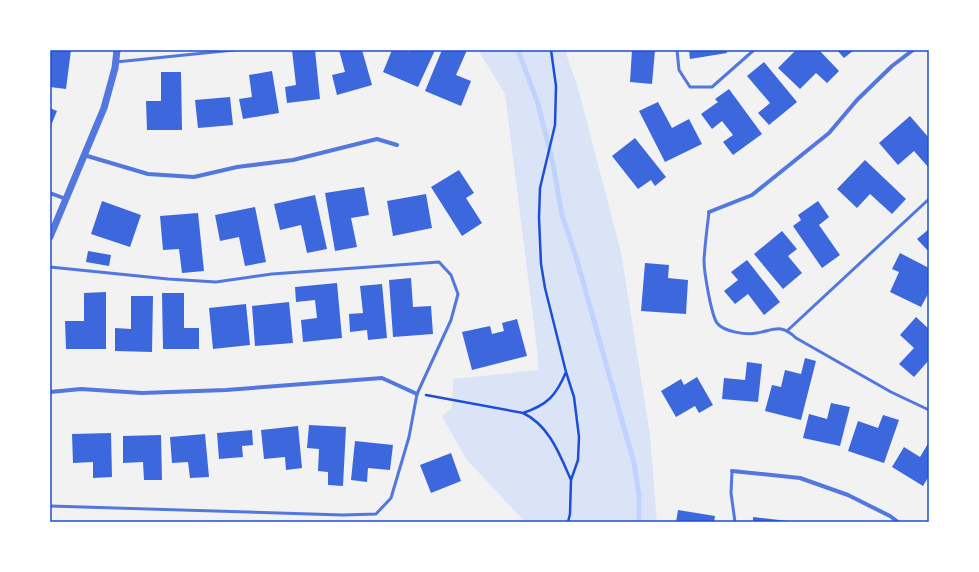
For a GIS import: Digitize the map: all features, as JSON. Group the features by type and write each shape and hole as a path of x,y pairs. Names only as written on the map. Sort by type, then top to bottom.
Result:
{"street":[{"path":"50,235 104,108 116,62 117,50"},
{"path":"709,212 752,195 829,133 857,100 892,66 913,50"},
{"path":"84,156 148,174 194,177 237,167 293,160 378,139 397,145"},
{"path":"50,193 66,200"},
{"path":"50,392 81,389 142,393 195,391 382,378 417,394"},
{"path":"732,471 800,478 848,495 890,516 898,522"}],"lane":[{"path":"116,62 234,50"},
{"path":"677,50 678,70 690,87 712,87 754,50"},
{"path":"788,330 929,199"},
{"path":"709,212 704,261 712,310 717,323 730,332 756,333 775,328 788,330 796,338 891,392 929,410"},
{"path":"50,267 168,279 216,282 272,274 439,262 451,275 458,294 451,320 417,394 409,437 391,498 376,514 343,515 50,506"},
{"path":"732,471 731,493 734,522"}],"path":[{"path":"551,50 556,86 555,125 540,188 539,218 541,264 545,288 566,372 574,397 579,437 578,460 571,480 570,514 568,522"},
{"path":"523,413 543,405 550,399 561,385 566,372"},
{"path":"417,394 523,413 530,416 549,436 571,480"}],"shaded area":[{"path":"478,50 565,50 578,88 621,252 650,435 657,522 525,522 467,460 442,417 452,407 453,379 538,370 538,357 505,94"}],"building":[{"path":"50,50 71,50 66,89 50,87"},
{"path":"292,50 315,50 320,99 287,103 285,87 296,85"},
{"path":"339,50 362,50 372,85 337,95 332,75 345,72"},
{"path":"392,50 404,50 409,52 410,50 435,50 418,87 383,72"},
{"path":"442,50 467,50 456,75 471,81 461,106 425,91"},
{"path":"632,50 655,50 652,84 630,82"},
{"path":"689,50 726,50 727,53 690,59"},
{"path":"796,50 819,50 839,71 827,83 816,73 800,89 778,68"},
{"path":"837,50 854,50 844,58"},
{"path":"764,62 797,102 769,125 758,113 770,103 747,76"},
{"path":"272,71 279,113 243,119 239,99 252,97 249,75"},
{"path":"161,72 181,72 182,130 147,130 146,101 161,101"},
{"path":"729,89 762,134 733,155 723,142 733,135 722,121 712,129 701,114 718,102 715,99"},
{"path":"230,97 233,125 198,128 195,100"},
{"path":"658,102 672,128 689,119 702,144 665,162 639,111"},
{"path":"50,108 57,111 50,128"},
{"path":"910,116 929,138 929,168 914,151 898,165 879,143"},
{"path":"635,138 666,177 655,186 651,180 638,189 612,156"},
{"path":"865,160 906,199 892,214 870,194 857,208 837,189"},
{"path":"459,170 474,193 466,198 482,223 462,236 431,187"},
{"path":"364,187 369,215 351,218 357,247 335,251 325,193"},
{"path":"426,194 432,228 393,236 387,201"},
{"path":"315,195 327,249 307,253 301,225 280,230 274,204"},
{"path":"102,201 141,215 130,247 91,234"},
{"path":"818,201 829,217 819,225 840,255 822,268 793,226 801,220 798,215"},
{"path":"255,207 266,262 245,266 239,237 220,241 215,215"},
{"path":"198,213 204,271 182,273 179,249 163,250 160,216"},
{"path":"929,229 929,252 917,239"},
{"path":"782,231 797,249 788,256 802,273 783,289 754,254"},
{"path":"88,251 111,255 109,266 86,262"},
{"path":"900,253 929,268 929,292 921,307 890,292 899,272 892,269"},
{"path":"747,260 780,302 764,315 748,294 735,304 724,291 738,280 731,272"},
{"path":"645,263 669,265 668,278 688,280 686,314 641,311"},
{"path":"411,278 413,307 431,306 433,334 393,337 389,280"},
{"path":"337,283 342,338 303,342 301,320 317,318 315,300 296,302 295,287"},
{"path":"382,284 387,338 368,340 367,330 350,332 349,314 363,313 360,286"},
{"path":"106,292 106,349 66,349 65,321 84,321 84,293"},
{"path":"162,293 184,293 184,328 199,328 199,349 163,349"},
{"path":"131,296 153,296 152,352 115,351 115,328 131,329"},
{"path":"289,302 293,343 255,346 252,306"},
{"path":"246,304 250,345 213,349 209,308"},
{"path":"916,317 929,329 929,360 914,377 899,364 914,348 900,335"},
{"path":"517,319 527,356 472,370 462,332 490,326 492,334 504,331 502,323"},
{"path":"805,358 816,361 801,420 765,411 772,385 781,387 785,370 801,374"},
{"path":"747,362 762,364 758,402 722,399 724,378 745,380"},
{"path":"697,377 713,405 699,413 695,406 676,417 661,391 681,379 684,385"},
{"path":"831,403 850,407 840,446 803,438 809,414 827,419"},
{"path":"883,415 899,420 884,463 848,451 858,421 878,428"},
{"path":"309,425 346,427 343,486 328,485 328,472 318,471 319,449 307,448"},
{"path":"298,426 302,468 286,470 285,457 264,459 261,430"},
{"path":"252,430 253,445 242,446 243,457 219,459 217,433"},
{"path":"111,433 112,477 93,478 93,462 73,463 72,434"},
{"path":"205,434 209,477 190,478 188,462 172,463 170,437"},
{"path":"161,435 162,480 144,480 143,462 123,463 123,436"},
{"path":"355,441 393,445 390,470 368,468 367,482 351,480"},
{"path":"929,442 929,476 923,486 892,467 904,447 920,457"},
{"path":"451,453 461,481 431,493 420,465"},
{"path":"678,510 715,516 714,522 676,522"},
{"path":"753,517 788,521 788,522 753,522"}],"waterway":[{"path":"518,50 538,104 553,164 562,215 576,257 634,463 639,494 639,522"}]}
